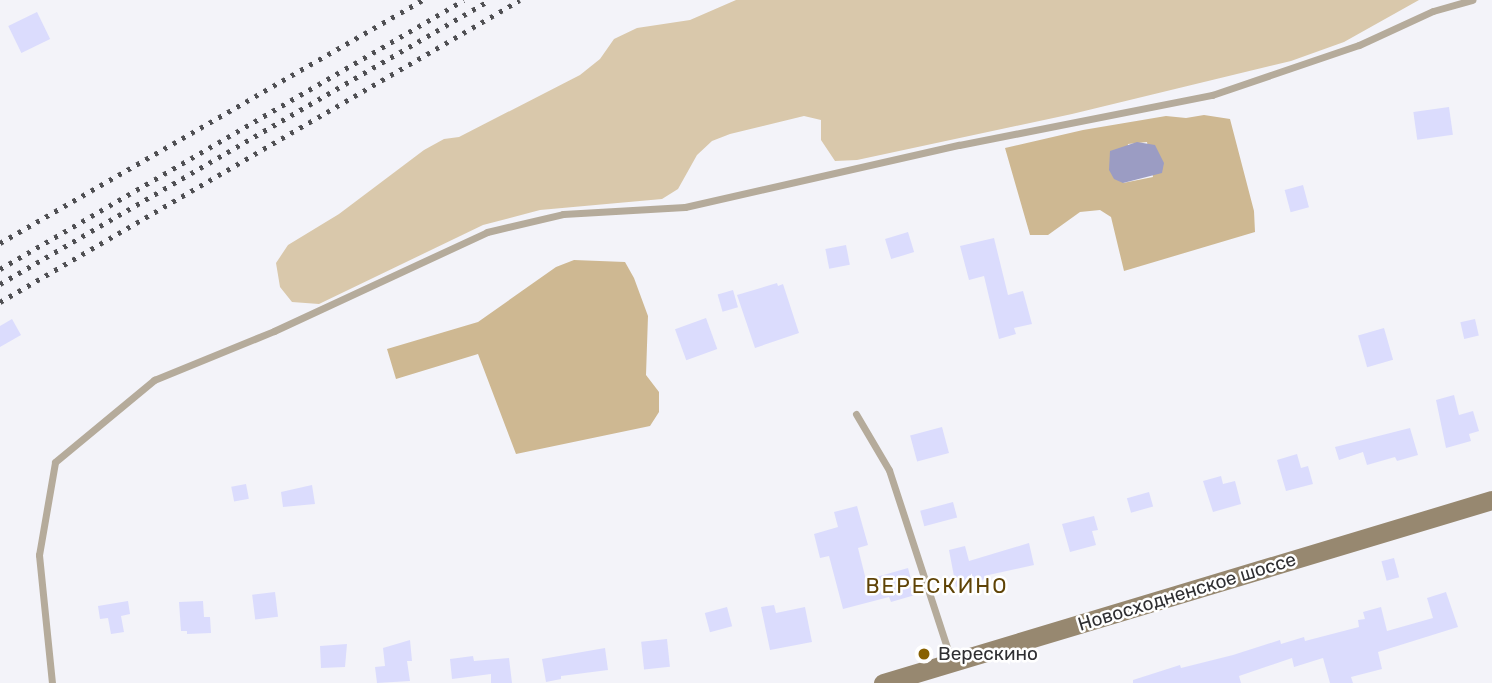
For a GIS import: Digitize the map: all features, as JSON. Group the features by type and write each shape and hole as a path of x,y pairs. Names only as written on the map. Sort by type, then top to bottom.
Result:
{"main road":[{"name":"Новосходненское шоссе","path":"883,683 932,676 953,663 1492,500"}],"lane":[{"path":"52,683 38,555 55,462 154,380 274,331 487,232 563,214 685,207 959,145 1212,95 1359,46 1433,11 1472,0"},
{"path":"856,414 889,470 953,663"}],"shaded area":[{"path":"736,0 1419,0 1344,42 1291,61 1072,114 857,160 835,161 821,140 821,120 804,116 730,134 712,141 697,155 678,189 662,199 540,210 483,225 319,304 292,302 280,287 276,263 288,245 339,214 424,150 444,139 459,137 580,75 600,59 614,39 637,28 690,20"},
{"path":"1204,115 1230,119 1254,211 1255,232 1124,271 1111,217 1100,210 1080,212 1048,235 1030,235 1005,148 1083,130 1166,116 1186,118","holes":["1147,142 1153,177 1123,183 1128,144"]},
{"path":"574,260 625,262 634,278 648,316 646,375 659,392 659,412 650,426 516,454 478,354 396,379 387,349 478,322 556,267"}],"water":[{"path":"1137,142 1155,145 1164,163 1162,173 1123,183 1114,179 1109,170 1110,151"}],"building":[{"path":"37,12 50,39 21,53 8,26"},
{"path":"1449,107 1453,135 1417,140 1413,112"},
{"path":"1303,185 1309,207 1291,212 1285,190"},
{"path":"908,232 914,252 891,259 885,239"},
{"path":"994,238 1008,295 1023,291 1032,324 1014,328 1016,334 999,339 984,276 969,280 960,246"},
{"path":"846,245 850,265 829,269 825,249"},
{"path":"777,283 778,286 783,284 799,333 755,348 737,295"},
{"path":"733,290 738,307 723,312 718,294"},
{"path":"706,318 717,349 686,360 675,329"},
{"path":"12,319 21,335 0,347 0,326"},
{"path":"1475,319 1479,336 1464,339 1460,322"},
{"path":"1384,328 1393,360 1367,367 1358,335"},
{"path":"1454,395 1459,415 1473,411 1479,431 1469,434 1471,441 1446,448 1436,400"},
{"path":"942,427 949,453 917,462 910,436"},
{"path":"1410,428 1418,455 1397,461 1395,457 1367,465 1363,452 1339,460 1335,447"},
{"path":"1297,454 1301,468 1308,466 1313,484 1286,491 1277,460"},
{"path":"1221,476 1223,484 1235,481 1241,504 1213,512 1203,481"},
{"path":"246,484 249,499 234,502 231,487"},
{"path":"312,485 315,504 283,507 281,492"},
{"path":"1149,492 1153,506 1131,513 1127,498"},
{"path":"953,502 957,517 924,526 920,511"},
{"path":"857,506 868,545 858,548 866,580 908,568 915,595 891,602 889,597 843,609 829,556 820,558 814,534 838,527 834,512"},
{"path":"1094,516 1098,530 1092,531 1096,545 1070,552 1062,524"},
{"path":"1029,543 1034,565 984,576 985,579 956,587 949,550 965,546 969,561"},
{"path":"1394,558 1399,577 1387,581 1381,561"},
{"path":"275,592 278,617 255,620 252,595"},
{"path":"1446,592 1458,627 1378,652 1382,669 1351,677 1353,683 1330,683 1323,658 1294,667 1292,658 1239,676 1241,683 1133,683 1133,680 1180,665 1181,668 1233,655 1280,640 1281,644 1304,637 1305,641 1359,627 1358,620 1365,619 1363,612 1381,607 1387,631 1433,618 1427,598"},
{"path":"128,601 130,614 121,616 124,632 111,634 108,618 100,619 98,606"},
{"path":"203,601 204,617 210,617 211,633 187,634 187,631 181,631 179,602"},
{"path":"774,605 776,613 805,607 812,642 770,650 761,607"},
{"path":"727,607 732,626 710,632 705,613"},
{"path":"667,639 670,667 644,670 641,642"},
{"path":"410,640 412,661 407,661 410,681 377,683 375,667 385,666 383,648"},
{"path":"347,644 345,667 321,668 320,646"},
{"path":"605,648 608,670 561,676 561,679 546,682 542,659"},
{"path":"473,656 474,661 509,658 512,683 491,683 491,674 452,679 450,659"}],"railway":[{"path":"0,243 423,0"},
{"path":"0,269 464,0"},
{"path":"0,284 490,0"},
{"path":"0,302 520,0"}],"place":[{"name":"Верескино","path":"924,654"}],"district":[{"name":"ВЕРЕСКИНО","path":"937,586"}]}
